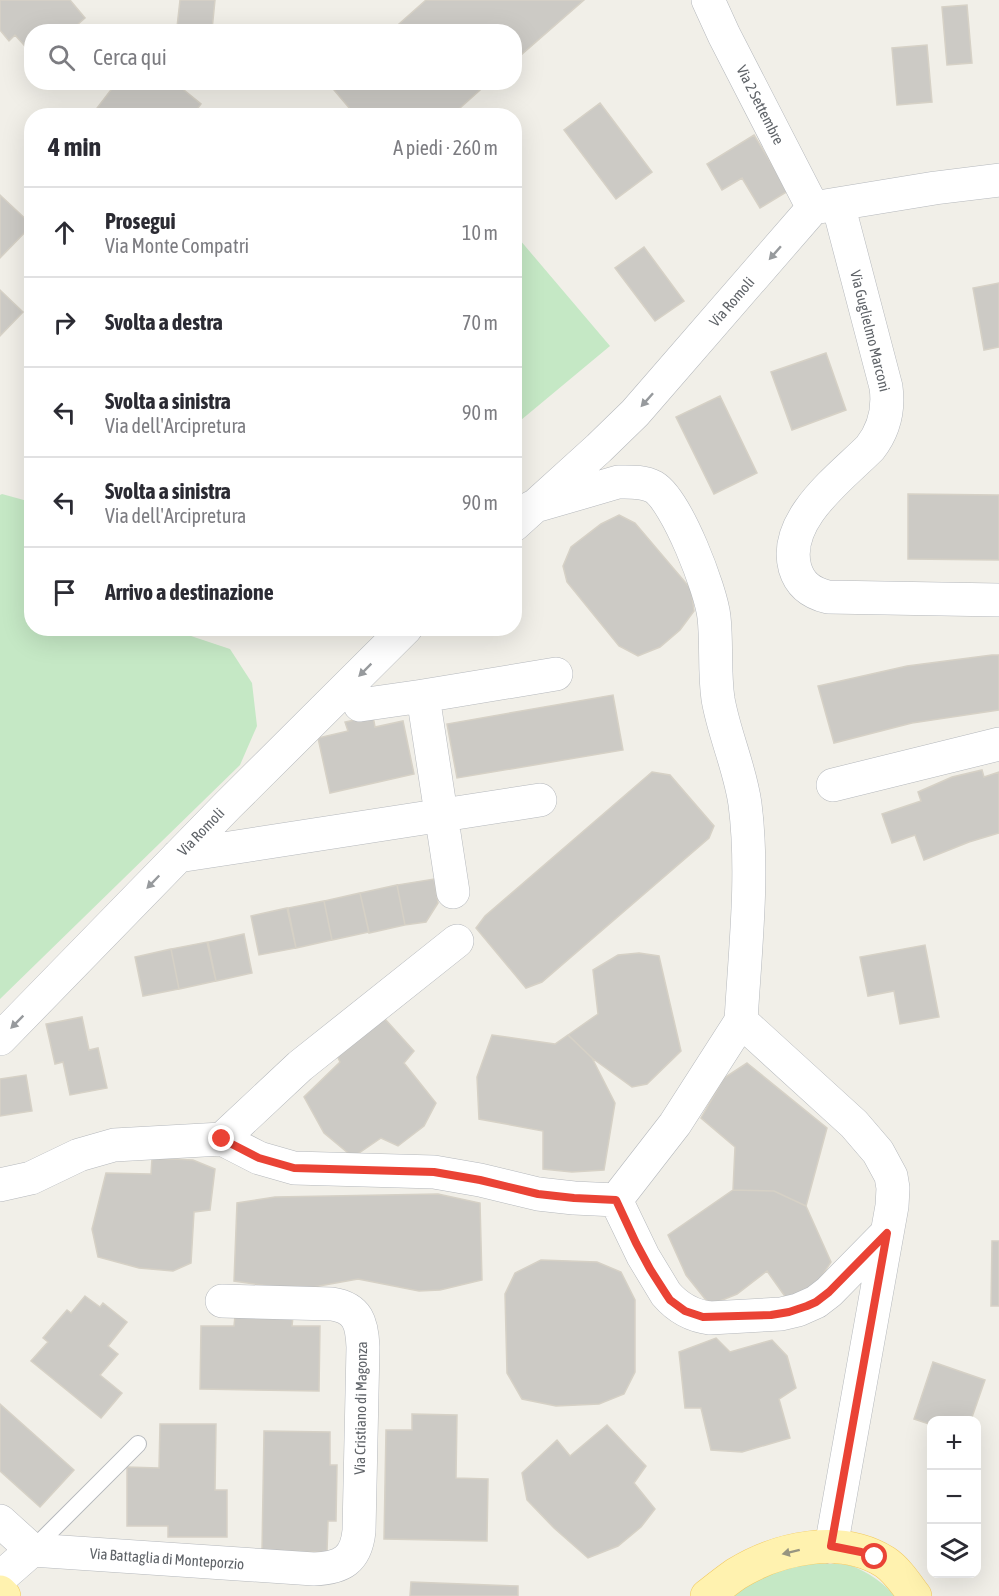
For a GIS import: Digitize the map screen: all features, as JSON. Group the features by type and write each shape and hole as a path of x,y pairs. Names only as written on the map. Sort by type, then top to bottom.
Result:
{"main road":[{"path":"707,1596 738,1574 768,1559 801,1549 831,1546 861,1552 886,1563 915,1596"},
{"path":"0,1592 4,1596"}],"street":[{"name":"Via 2 Settembre","path":"708,0 720,26 825,206"},
{"path":"825,206 999,180"},
{"name":"Via Romoli","path":"524,516 635,413 825,206"},
{"name":"Via Guglielmo Marconi","path":"825,206 886,387 887,407 876,441 817,500 800,527 795,538 793,554 798,576 801,582 819,595 837,598 999,600"},
{"path":"524,516 618,482 635,482 654,488 660,493 673,510 708,591 714,616 719,705 744,801 747,828 747,920 741,1021 675,1124 616,1200"},
{"name":"Via Romoli","path":"0,1039 228,805 398,636"},
{"path":"360,705 556,674"},
{"path":"423,696 453,892"},
{"path":"833,785 999,744"},
{"path":"178,856 540,800"},
{"path":"222,1139 300,1066 457,941"},
{"path":"741,1021 854,1124 878,1152 891,1176 892,1206 831,1546"},
{"path":"0,1185 32,1178 79,1155 114,1145 222,1139 259,1158 294,1168 434,1172 538,1194 616,1200"},
{"path":"616,1200 650,1269 670,1300 685,1311 703,1317 771,1315 789,1312 816,1302 829,1292 887,1233"},
{"name":"Via Cristiano di Magonza","path":"222,1301 340,1305 349,1309 360,1322 363,1347 359,1531 356,1546 344,1563"},
{"path":"0,1521 32,1550 0,1578"},
{"name":"Via Battaglia di Monteporzio","path":"32,1550 314,1569 329,1568 344,1563"}],"lane":[{"path":"32,1550 138,1444"}],"green space":[{"path":"522,242 610,346 522,419"},
{"path":"0,495 24,500 24,636 191,636 230,649 252,683 257,726 240,765 0,999"},
{"path":"814,1563 852,1566 875,1578 895,1596 721,1596 778,1568"}],"building":[{"path":"0,0 70,0 85,18 78,24 24,24 24,45 15,35 9,41 0,30"},
{"path":"180,0 215,0 213,24 177,24"},
{"path":"426,0 584,0 522,54 522,24 399,24"},
{"path":"967,5 972,63 947,65 942,7"},
{"path":"927,45 932,102 897,105 892,48"},
{"path":"111,90 184,90 201,104 198,108 97,108"},
{"path":"334,90 480,90 460,108 349,108"},
{"path":"600,103 652,172 616,199 564,130"},
{"path":"754,135 788,191 760,208 742,178 722,190 707,164"},
{"path":"0,195 24,218 24,233 0,258"},
{"path":"644,247 684,301 655,321 615,268"},
{"path":"999,283 999,347 984,350 973,288"},
{"path":"0,290 23,312 0,336"},
{"path":"826,353 846,410 792,430 771,372"},
{"path":"720,396 757,473 714,494 676,417"},
{"path":"908,494 999,495 999,560 908,559"},
{"path":"619,515 635,523 691,589 694,611 680,630 660,647 638,656 619,646 567,582 563,566 571,547 601,524"},
{"path":"999,655 999,710 912,723 834,743 818,686 907,666"},
{"path":"613,695 623,750 457,778 447,724"},
{"path":"373,716 375,727 403,721 414,774 330,793 318,738 348,731 345,722"},
{"path":"982,770 984,777 999,772 999,833 924,860 915,835 892,843 882,814 921,801 918,792 952,777"},
{"path":"652,772 670,775 714,826 709,838 542,982 526,988 476,928 485,916"},
{"path":"434,879 438,903 426,922 405,925 397,885"},
{"path":"397,885 405,925 369,933 360,893"},
{"path":"360,893 369,932 332,940 324,901"},
{"path":"324,901 332,940 296,948 288,908"},
{"path":"287,908 296,948 259,955 251,916"},
{"path":"244,934 252,973 216,981 208,942"},
{"path":"207,942 216,981 179,989 171,949"},
{"path":"925,945 939,1017 900,1024 894,991 868,996 860,957"},
{"path":"171,949 179,989 143,996 135,957"},
{"path":"639,953 659,956 681,1051 647,1084 632,1087 592,1058 568,1035 598,1014 593,970 618,955"},
{"path":"82,1017 89,1050 98,1048 107,1088 70,1095 63,1062 55,1064 46,1024"},
{"path":"385,1019 414,1051 404,1063 436,1103 424,1126 398,1146 381,1138 353,1157 324,1133 304,1097 340,1062 334,1049"},
{"path":"492,1035 555,1044 568,1035 592,1058 615,1103 604,1170 572,1172 543,1169 543,1131 479,1119 477,1077"},
{"path":"747,1063 827,1128 806,1206 774,1191 733,1190 735,1147 701,1118 724,1078"},
{"path":"26,1075 32,1111 0,1116 0,1079"},
{"path":"152,1158 193,1160 215,1169 210,1210 194,1212 191,1263 173,1271 139,1268 98,1257 92,1229 106,1173 151,1174"},
{"path":"733,1190 774,1191 806,1206 831,1262 816,1285 789,1302 767,1271 737,1294 710,1305 686,1275 668,1235"},
{"path":"438,1194 480,1203 482,1280 440,1290 419,1291 358,1279 308,1288 275,1287 234,1281 237,1203 275,1197"},
{"path":"992,1241 999,1241 999,1306 991,1306"},
{"path":"541,1260 597,1262 621,1272 635,1300 635,1372 624,1394 599,1404 556,1406 522,1399 507,1373 505,1294 515,1273"},
{"path":"85,1296 100,1307 103,1303 127,1322 108,1346 118,1354 100,1375 122,1393 101,1418 31,1361 48,1342 43,1338 67,1310 71,1313"},
{"path":"235,1316 293,1317 292,1326 320,1326 319,1391 200,1389 201,1326 234,1326"},
{"path":"716,1338 730,1352 772,1340 787,1356 796,1388 779,1399 790,1438 742,1452 711,1450 701,1408 685,1408 679,1352"},
{"path":"933,1362 985,1380 972,1416 927,1416 927,1423 914,1419"},
{"path":"0,1404 74,1470 40,1507 0,1471"},
{"path":"412,1414 457,1415 456,1478 488,1479 487,1541 384,1539 386,1430 412,1430"},
{"path":"160,1424 216,1424 215,1490 227,1490 227,1537 168,1537 168,1526 127,1526 127,1467 159,1468"},
{"path":"607,1425 646,1466 634,1483 655,1509 641,1527 618,1546 588,1558 527,1500 522,1473 557,1440 570,1456"},
{"path":"264,1431 330,1432 330,1465 337,1465 336,1521 328,1521 327,1552 262,1551"},
{"path":"411,1582 518,1586 518,1596 410,1596"}],"route":[{"path":"222,1139 259,1158 294,1168 434,1172 538,1194 616,1200 650,1269 670,1300 685,1311 710,1318 771,1315 789,1312 816,1302 829,1292 887,1233 831,1546 875,1557"}]}
